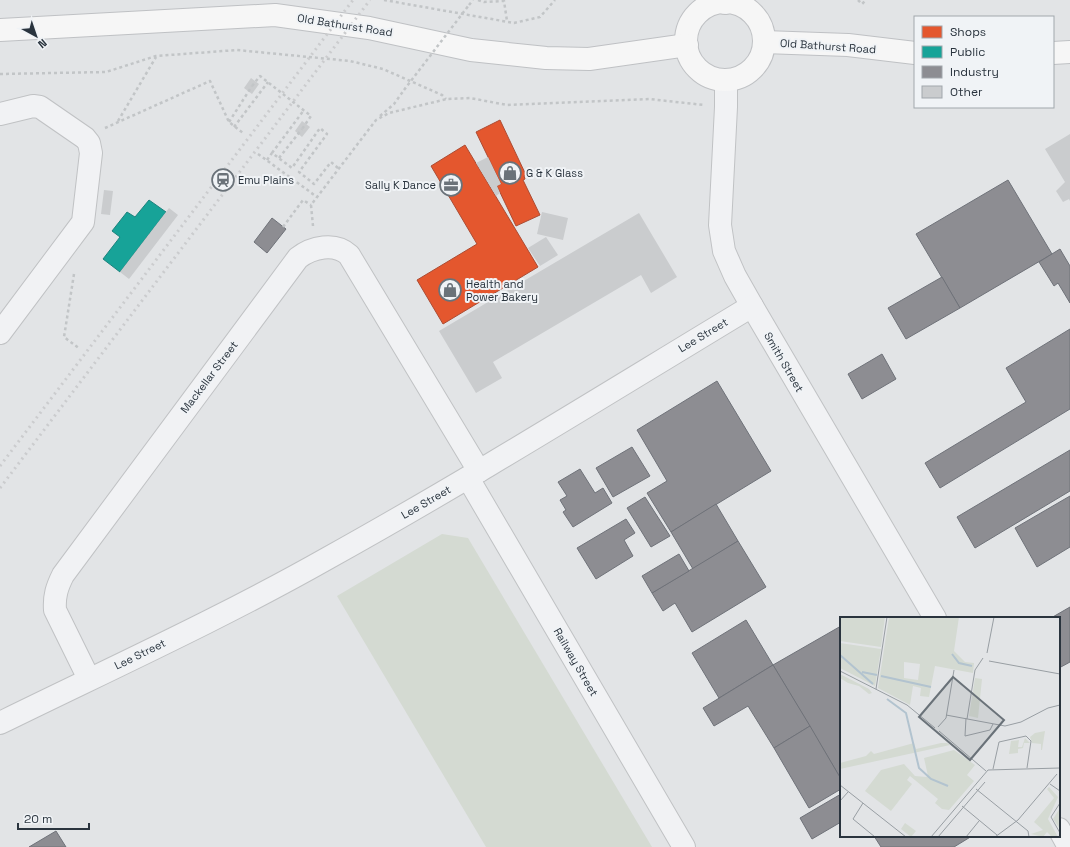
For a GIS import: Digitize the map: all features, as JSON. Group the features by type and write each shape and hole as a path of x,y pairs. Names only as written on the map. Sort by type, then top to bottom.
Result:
{"main road":[{"path":"725,1 737,4 748,10 757,19 762,30 764,42 762,54 757,64 748,73 738,78 726,80 714,79 700,70 689,56 686,45 689,29 696,15 705,8 725,1"},
{"name":"Old Bathurst Road","path":"0,30 275,15 369,28 470,50 546,58 589,59 686,45"},
{"name":"Old Bathurst Road","path":"764,42 848,45 914,53"},
{"path":"1054,53 1070,52"}],"street":[{"name":"Smith Street","path":"726,80 720,225 724,251 735,276 752,306 934,617"},
{"path":"0,114 37,106 85,138 89,143 91,153 83,222 0,333"},
{"name":"Mackellar Street","path":"89,679 56,610 54,599 57,587 63,575 293,264 306,252 315,249 337,248 349,254 474,474"},
{"name":"Lee Street","path":"89,679 282,584 474,474 752,306"},
{"name":"Railway Street","path":"474,474 684,847"},
{"path":"0,723 89,679"},
{"path":"1060,831 1070,847"}],"path":[{"path":"384,0 514,23 540,17 555,0"},
{"path":"313,227 311,205 376,120 394,104 473,0"},
{"path":"478,0 484,2 504,1 507,21"},
{"path":"858,0 862,4 866,0"},
{"path":"0,74 106,72 156,56 237,50 350,61 383,69 442,95 447,99"},
{"path":"118,121 156,56"},
{"path":"229,122 260,76 311,116 279,158"},
{"path":"85,138 118,121 210,81 229,122 243,133"},
{"path":"234,127 268,82"},
{"path":"376,120 389,113 447,99 470,98 506,105 649,99 726,107"},
{"path":"266,160 304,110"},
{"path":"272,153 292,168 320,128 327,134 299,172 314,184 331,162 338,168"},
{"path":"258,154 317,197"},
{"path":"283,227 303,200 311,205"},
{"path":"74,270 64,337 80,350"}],"shaded area":[{"path":"442,534 468,538 652,847 486,847 337,596"}],"building: Shops":[{"path":"500,120 526,175 524,176 525,179 523,180 540,215 516,226 497,186 501,184 476,132"},
{"path":"465,145 538,267 443,324 417,280 477,244 431,166"}],"building: Public":[{"path":"149,200 166,212 120,272 103,259 120,237 112,231 127,212 135,217"}],"building: Industry":[{"path":"1008,180 1052,254 960,308 916,234"},
{"path":"272,218 286,229 267,253 254,242"},
{"path":"1060,249 1070,266 1070,303 1058,283 1054,286 1039,262"},
{"path":"942,277 960,308 906,339 888,308"},
{"path":"1070,329 1070,409 940,488 925,463 1026,402 1006,368"},
{"path":"882,354 896,379 862,399 848,374"},
{"path":"717,381 771,471 671,532 647,493 667,481 637,430"},
{"path":"632,447 650,476 613,497 596,468"},
{"path":"1070,450 1070,491 975,548 957,517"},
{"path":"580,469 595,493 603,488 612,503 573,527 563,512 566,510 560,500 567,496 558,482"},
{"path":"1070,496 1070,547 1037,567 1015,528"},
{"path":"645,497 670,536 651,547 627,508"},
{"path":"716,504 738,541 693,569 671,532"},
{"path":"626,519 635,533 624,540 633,556 596,579 577,548"},
{"path":"738,541 766,587 692,632 675,603 663,611 652,593"},
{"path":"679,554 689,571 652,593 642,576"},
{"path":"1070,607 1070,662 1060,667 1060,617 1053,617"},
{"path":"746,620 773,665 719,698 692,653"},
{"path":"840,627 840,777 773,665"},
{"path":"773,665 810,726 774,748 748,706 714,726 703,708"},
{"path":"810,726 840,777 840,790 809,808 774,748"},
{"path":"840,795 840,823 812,839 800,818"},
{"path":"56,831 66,847 29,847"},
{"path":"875,837 970,837 954,847 881,847"}],"building: Other":[{"path":"251,78 259,84 252,94 244,88"},
{"path":"302,121 310,127 302,137 295,131"},
{"path":"1070,134 1070,201 1069,199 1063,202 1056,191 1065,182 1045,149"},
{"path":"488,157 501,184 497,186 500,193 496,196 476,163"},
{"path":"104,190 113,191 110,215 101,214"},
{"path":"169,208 178,215 129,279 120,272"},
{"path":"542,212 568,218 563,240 537,234"},
{"path":"639,213 677,277 651,293 641,275 493,362 502,378 476,393 439,331"},
{"path":"546,237 558,255 540,266 528,248"}],"railway":[{"path":"0,466 353,0"},
{"path":"0,488 370,0"}],"place":[{"name":"G & K Glass","path":"510,173"},
{"name":"Emu Plains","path":"223,180"},
{"name":"Sally K Dance","path":"451,185"},
{"name":"Health and Power Bakery","path":"450,290"}]}
